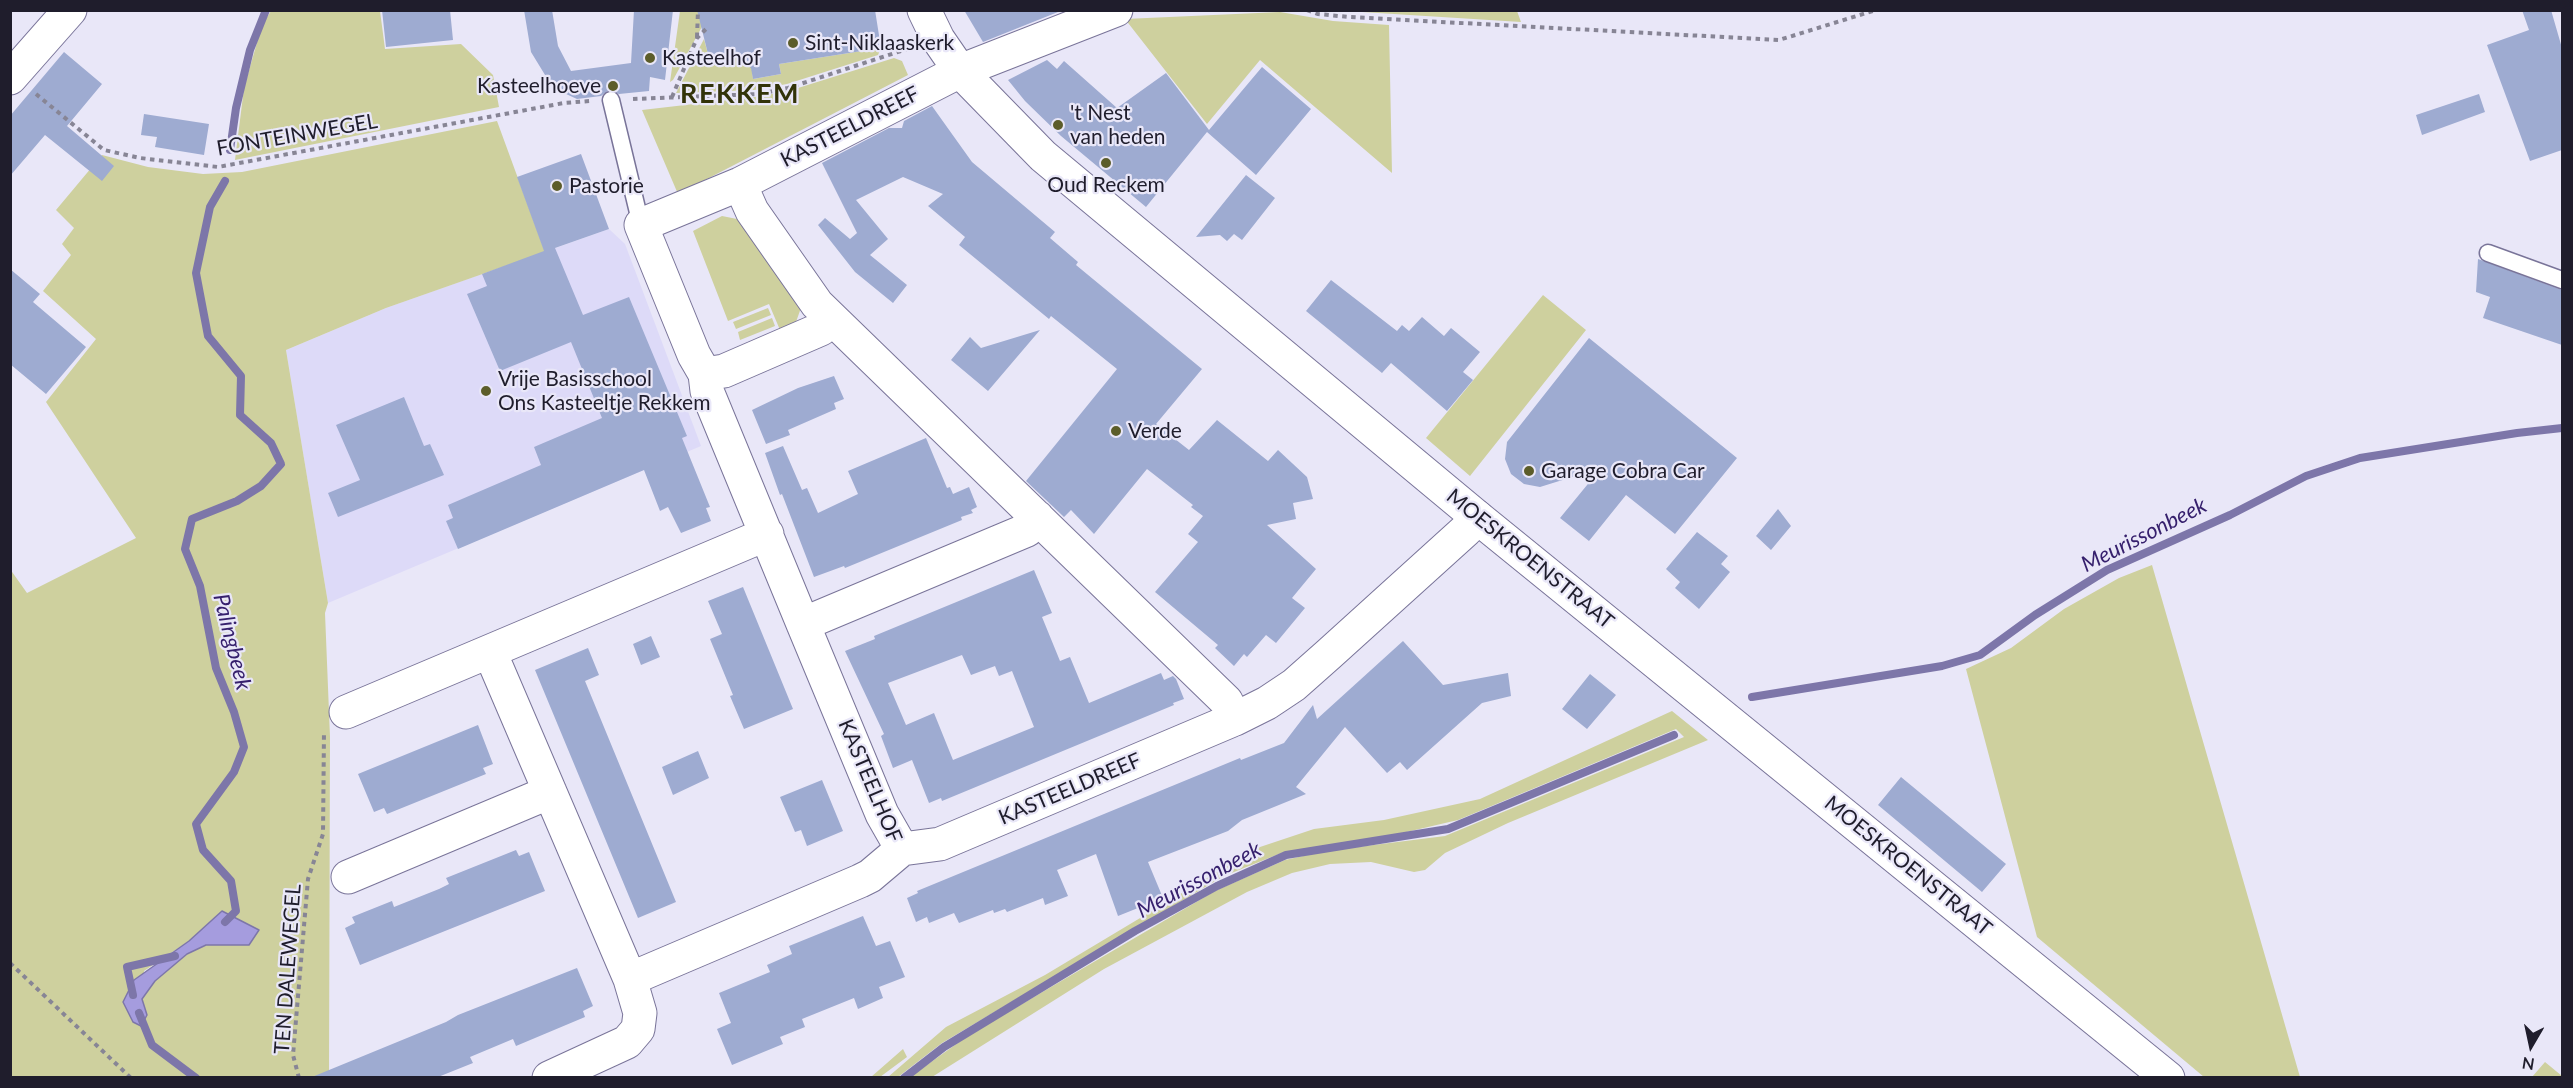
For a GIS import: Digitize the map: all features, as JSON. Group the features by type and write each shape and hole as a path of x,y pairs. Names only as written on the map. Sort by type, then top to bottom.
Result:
{"street":[{"path":"12,76 70,10"},
{"name":"MOESKROENSTRAAT","path":"924,10 953,74 1043,156 1477,517 2168,1077"},
{"name":"KASTEELDREEF","path":"641,225 740,184 953,74 1116,10"},
{"path":"740,184 752,211 817,304 1226,701 1235,719"},
{"path":"641,225 694,355 705,374 724,371 821,329 831,319"},
{"name":"KASTEELHOF","path":"630,979 860,881 870,876 902,849 882,814 803,624 707,391 705,374"},
{"path":"803,624 1027,530 1037,517"},
{"name":"KASTEELDREEF","path":"902,849 940,844 1235,719 1267,703 1294,685 1466,530 1477,517"},
{"path":"335,716 767,534"},
{"path":"490,652 630,979 640,1013 638,1029 627,1042 549,1077"},
{"path":"348,876 550,792"}],"lane":[{"path":"611,100 641,225"},
{"path":"2488,253 2562,280"}],"path":[{"path":"672,96 697,38 698,10"},
{"path":"1306,10 1318,14 1349,17 1779,40 1876,10"},
{"path":"697,38 707,28"},
{"name":"FONTEINWEGEL","path":"12,76 104,150 140,158 218,166 564,103 672,96 759,94 788,88 921,44"},
{"name":"TEN DALEWEGEL","path":"299,1077 293,1055 308,879 323,834 335,716"},
{"path":"10,963 131,1077"}],"shaded area":[{"name":"Vrije Basisschool Ons Kasteeltje Rekkem","path":"609,229 625,244 701,446 328,603 286,350 386,308"},
{"path":"222,911 259,930 249,945 206,945 187,954 155,981 142,999 147,1015 141,1026 133,1022 123,1002 134,980 189,941"}],"green space":[{"path":"271,11 380,11 385,49 461,44 493,75 499,107 235,160 244,88 262,25"},
{"path":"680,11 702,11 704,23 670,82"},
{"path":"1517,11 1521,22 1362,12"},
{"path":"1280,12 1333,21 1389,25 1392,173 1260,60 1207,124 1125,19"},
{"path":"704,39 708,54 722,58 741,55 751,62 753,79 781,74 779,64 881,48 878,55 787,84 754,90 676,93"},
{"path":"894,58 902,61 908,75 678,194 642,110 763,96 798,88"},
{"path":"497,121 545,252 386,308 286,350 328,603 325,613 330,737 329,1077 11,1077 10,569 27,593 136,538 46,402 96,339 43,291 71,255 62,244 74,228 56,210 102,155 148,167 203,174 242,172","holes":["222,911 249,945 206,945 187,954 155,981 142,999 144,971 189,941"]},
{"path":"722,216 737,219 803,302 796,322 780,330 769,304 728,321 693,231"},
{"path":"1543,295 1586,330 1470,476 1426,438"},
{"path":"768,308 771,315 736,329 733,322"},
{"path":"772,318 775,326 740,340 738,332"},
{"path":"2152,565 2300,1077 2204,1077 2037,937 1966,669 2011,648 2064,609 2119,578"},
{"path":"1672,711 1708,740 1508,823 1445,853 1425,870 1414,872 1371,862 1330,864 1292,873 1247,892 1104,969 932,1077 910,1077 969,1035 1215,891 1285,860 1326,851 1445,836 1684,737 1676,729 1458,820 1398,834 1284,852 1224,876 942,1043 898,1077 888,1077 946,1027 1045,975 1257,848 1314,829 1384,820 1480,799"},
{"path":"903,1049 907,1057 880,1077 871,1077"},
{"path":"2545,1062 2562,1076 2562,1077 2532,1077"}],"building":[{"path":"382,10 450,10 453,40 386,47"},
{"name":"Kasteelhof","path":"524,10 552,10 558,46 571,71 631,63 634,10 673,10 665,80 650,77 649,91 619,94 609,90 601,96 577,99 553,88 531,52"},
{"name":"Sint-Niklaaskerk","path":"697,10 875,10 881,48 779,64 781,74 753,79 751,68 735,56 721,58 708,54"},
{"path":"964,10 1063,10 983,42"},
{"path":"2522,10 2551,10 2562,48 2562,150 2530,161 2487,45 2529,30"},
{"path":"64,52 102,84 67,126 114,166 102,181 45,135 10,176 10,116"},
{"path":"1047,60 1057,69 1064,61 1117,108 1166,73 1209,130 1262,67 1311,109 1256,175 1207,132 1146,207 1061,136 1025,101 1008,80"},
{"path":"2479,94 2485,112 2422,135 2416,115"},
{"path":"932,106 972,162 1055,232 1050,238 1078,262 1076,265 1202,369 1156,424 1189,450 1217,420 1268,461 1278,450 1307,477 1313,499 1293,503 1296,519 1267,525 1316,569 1292,598 1305,608 1276,643 1266,635 1247,657 1244,654 1234,666 1215,648 1218,645 1155,592 1198,542 1188,534 1203,516 1191,507 1193,505 1147,469 1094,534 1071,510 1064,517 1026,481 1117,369 1051,316 1049,319 959,245 965,237 928,206 943,194 903,177 856,200 888,239 870,255 907,285 893,303 855,272 818,225 825,218 850,239 857,233 822,163 889,128 902,128 904,121"},
{"path":"144,114 209,124 204,155 155,147 157,137 141,135"},
{"path":"581,154 609,229 555,248 583,315 629,297 687,436 682,438 710,507 706,508 711,521 681,533 668,507 660,511 644,470 458,549 446,521 453,518 448,505 541,465 534,447 602,418 571,342 500,371 467,294 487,286 482,274 544,251 517,177"},
{"path":"1246,175 1275,198 1242,240 1234,234 1227,241 1220,235 1196,237"},
{"path":"2478,259 2562,290 2562,345 2483,318 2490,297 2476,292"},
{"path":"10,269 40,294 33,302 86,347 46,394 10,364"},
{"path":"1331,280 1397,331 1402,325 1409,331 1422,317 1444,336 1451,328 1480,352 1463,372 1473,380 1447,411 1391,363 1382,373 1306,311"},
{"path":"1040,330 988,391 951,360 970,337 981,348"},
{"path":"1589,338 1737,458 1675,534 1626,495 1589,541 1560,518 1601,468 1540,487 1524,484 1511,474 1505,459 1507,442"},
{"path":"834,376 844,399 834,403 836,409 788,430 790,435 766,444 752,410 798,388"},
{"path":"404,397 424,446 430,444 444,475 338,517 328,493 360,480 336,425"},
{"path":"926,438 947,488 950,487 953,494 969,487 977,507 971,510 973,513 961,517 962,520 845,568 844,566 814,577 765,453 783,446 802,490 807,488 818,513 858,494 848,471"},
{"path":"1778,509 1791,526 1771,550 1756,536"},
{"path":"1697,532 1728,556 1721,564 1730,572 1699,609 1675,588 1680,582 1666,569"},
{"path":"1034,570 1052,613 1042,617 1060,661 1070,657 1089,703 1161,673 1164,680 1173,676 1176,679 1184,699 942,801 941,798 929,803 912,760 893,768 881,736 884,734 845,651 875,639 874,636","holes":["962,655 971,675 995,666 999,676 1012,671 1034,727 953,760 934,713 906,725 888,683"]},
{"path":"743,587 793,709 744,729 710,639 722,634 708,601"},
{"path":"651,636 660,657 641,665 633,644"},
{"path":"1403,641 1443,685 1508,673 1511,696 1482,703 1407,770 1400,762 1387,773 1345,727 1296,787 1306,794 1242,820 1228,831 1148,862 1163,898 1118,916 1096,854 1057,870 1068,896 1045,905 1043,898 1007,912 1005,909 994,913 993,910 959,923 954,913 929,923 927,917 916,922 907,898 918,893 917,891 1240,758 1241,760 1284,743 1313,705 1317,719"},
{"path":"588,648 599,675 585,681 676,902 638,918 535,670"},
{"path":"1590,674 1616,695 1587,729 1562,709"},
{"path":"478,725 493,764 483,768 486,774 387,814 384,808 374,812 358,774"},
{"path":"698,751 709,778 673,795 662,767"},
{"path":"1901,777 2006,864 1982,892 1878,805"},
{"path":"822,780 843,831 807,846 801,830 795,832 780,797"},
{"path":"516,850 519,856 529,852 545,891 360,965 345,928 355,923 352,917 392,901 394,907 439,889 449,884 446,878"},
{"path":"863,916 876,946 890,941 905,977 879,987 883,998 858,1009 854,998 802,1019 805,1027 780,1037 783,1044 732,1065 717,1029 731,1023 719,993 770,972 767,965 792,954 789,946"},
{"path":"577,968 593,1006 583,1011 585,1017 516,1046 513,1039 470,1057 473,1063 438,1077 312,1077 458,1015"}],"waterway":[{"path":"230,150 236,108 250,50 266,10"},
{"name":"Palingbeek","path":"225,181 210,207 196,273 208,336 241,376 240,415 271,443 281,464 261,486 237,501 192,519 185,549 200,586 216,668 234,712 244,747 234,772 196,824 203,850 231,881 236,911 225,922"},
{"name":"Meurissonbeek","path":"1752,697 1942,666 1980,655 2035,615 2107,570 2230,515 2306,476 2360,458 2562,428"},
{"name":"Meurissonbeek","path":"904,1078 944,1047 1135,931 1217,886 1286,855 1448,829 1674,735"},
{"name":"Palingbeek","path":"133,995 127,967 175,956"},
{"name":"Palingbeek","path":"139,1013 152,1045 196,1078"}],"place":[{"name":"Sint-Niklaaskerk","path":"793,43"},
{"name":"Kasteelhof","path":"650,58"},
{"name":"Kasteelhoeve","path":"613,86"},
{"name":"'t Nest van heden","path":"1058,125"},
{"name":"Oud Reckem","path":"1106,163"},
{"name":"Pastorie","path":"557,186"},
{"name":"Vrije Basisschool Ons Kasteeltje Rekkem","path":"486,391"},
{"name":"Verde","path":"1116,431"},
{"name":"Garage Cobra Car","path":"1529,471"}],"district":[{"name":"REKKEM","path":"740,94"}]}
